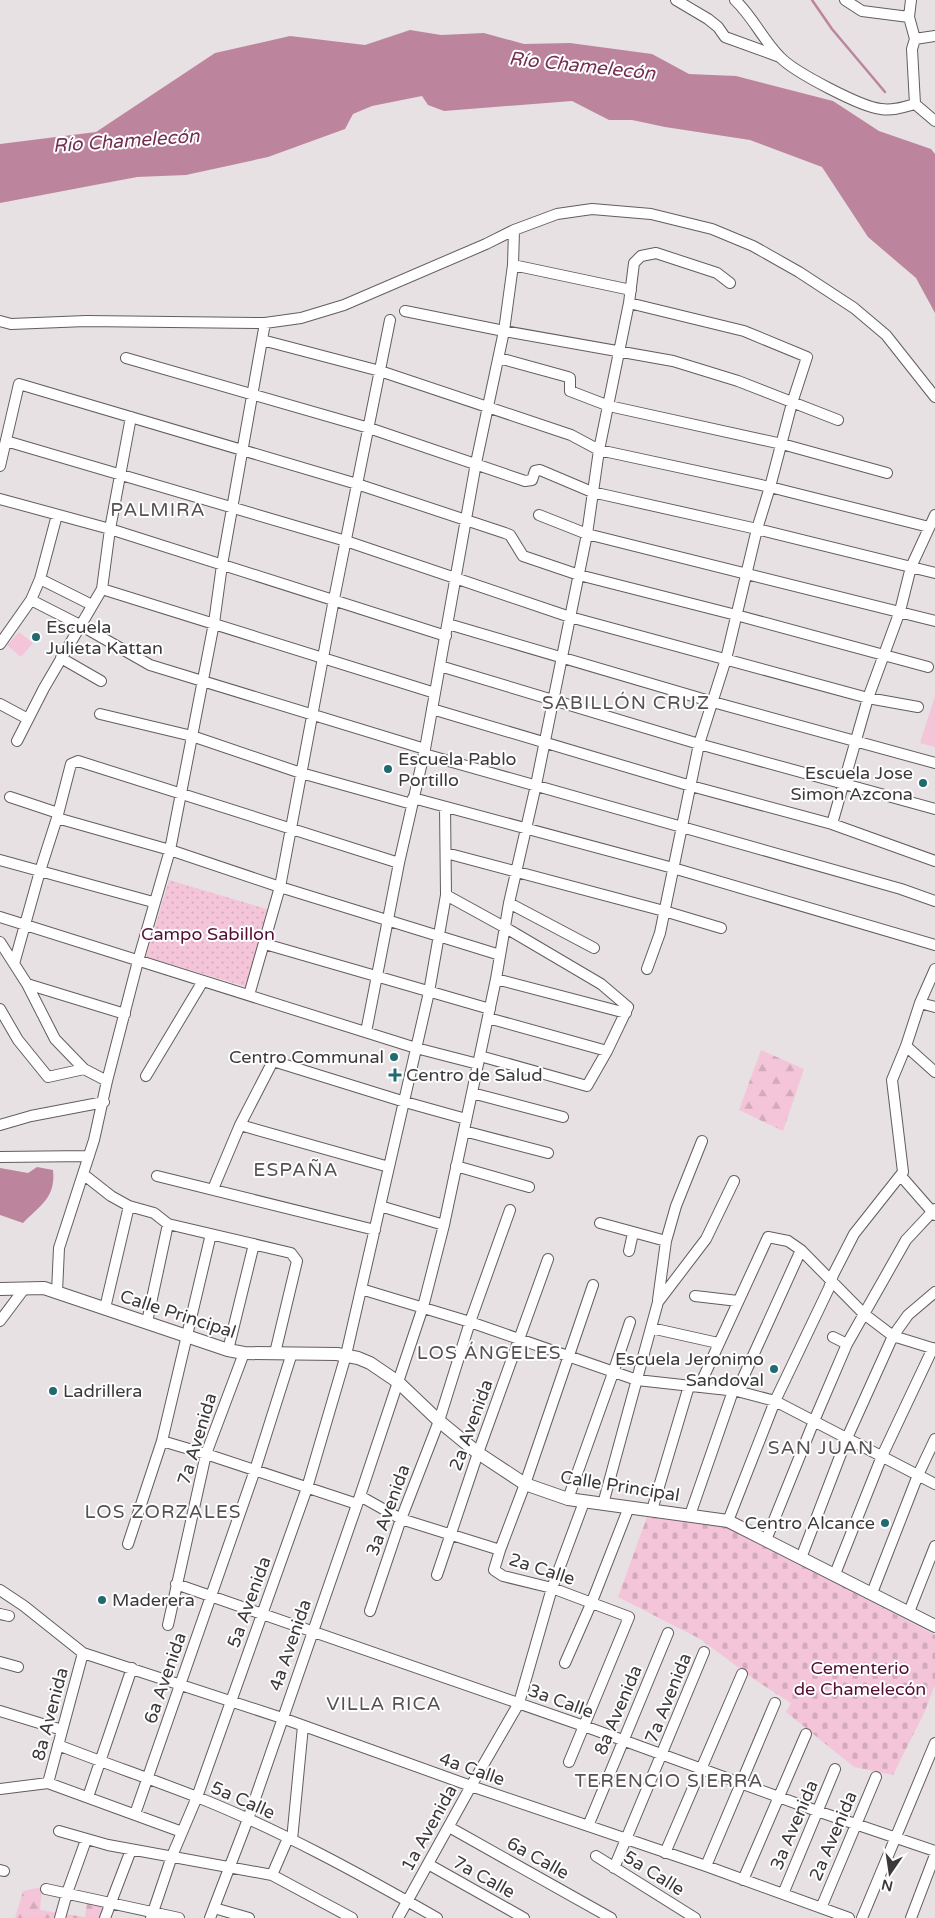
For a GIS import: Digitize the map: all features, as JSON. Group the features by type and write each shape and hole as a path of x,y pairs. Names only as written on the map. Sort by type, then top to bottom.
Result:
{"street":[{"path":"676,0 708,19 725,36 780,57"},
{"path":"734,0 757,25 780,57 803,75 862,103 880,109 894,110 915,104"},
{"path":"845,0 862,11 909,17"},
{"path":"911,0 909,17 915,39 912,49 915,104 935,121"},
{"path":"915,39 935,36"},
{"path":"0,321 11,324 86,321 265,323 301,318 344,305 486,244 514,230 557,214 592,209 651,214 712,229 753,246 854,308 886,335 935,397"},
{"path":"366,1032 399,863 424,752 476,463 504,331 513,266 514,230"},
{"name":"4a Avenida","path":"210,1918 248,1819 423,1307 444,1225 489,1014 509,903 536,785 579,575 599,450 629,303 634,263 641,256 649,253 668,256 717,273 730,283"},
{"path":"513,266 631,290"},
{"path":"629,303 744,331 807,357 792,403 757,529 726,659 714,702 699,744 660,933 647,969"},
{"path":"405,312 673,361 700,368 838,420"},
{"path":"249,995 280,887 334,599 390,320"},
{"path":"57,1292 60,1248 84,1174 104,1102 107,1081 153,902 170,850 214,623 222,565 265,323"},
{"path":"262,340 380,371 572,435 599,450 770,487 928,527"},
{"path":"126,358 368,428 528,481 532,480 535,471 540,470 592,492 757,529 935,573"},
{"path":"499,358 564,374 570,378 570,391 609,406 782,444 887,473"},
{"path":"0,466 19,384 357,484 510,535 523,556 579,575 928,667"},
{"path":"17,741 61,658 102,589 110,530 132,417"},
{"path":"6,440 346,541 570,617 868,698 918,707"},
{"path":"0,499 110,530 334,599 446,636"},
{"path":"0,644 31,600 40,579 57,515"},
{"path":"539,515 587,534 935,621"},
{"path":"832,824 868,698 900,611 911,567 935,515"},
{"path":"40,579 92,605"},
{"path":"102,589 435,693"},
{"path":"31,600 80,625 150,665 424,752 682,828 901,889 935,901"},
{"path":"448,624 714,702 935,763"},
{"path":"61,658 101,681"},
{"path":"440,666 699,744 935,809"},
{"path":"0,704 28,719"},
{"path":"432,710 545,741 691,786 832,824 935,861"},
{"path":"100,714 192,736 301,773 526,827 935,945"},
{"path":"14,964 40,871 58,816 71,764 78,761 399,863"},
{"path":"10,797 58,816 500,955"},
{"name":"5a Avenida","path":"152,1915 172,1856 197,1797 307,1488 346,1355 429,992 446,895 444,807"},
{"path":"446,853 721,928"},
{"path":"0,860 153,902"},
{"path":"0,918 416,1048 479,1060 587,1086 607,1051 628,1007 601,984 446,895"},
{"path":"509,903 594,948"},
{"path":"0,942 27,984 55,1039 84,1069 107,1081"},
{"path":"265,944 429,992 489,1014 607,1051"},
{"path":"728,1521 775,1401 832,1282 833,1275 854,1234 901,1176 904,1168 892,1080 906,1046 920,1003 935,969"},
{"path":"496,978 626,1013"},
{"path":"146,1076 203,980"},
{"path":"27,984 124,1014"},
{"path":"920,1003 935,1007"},
{"path":"0,1010 18,1040 48,1077 84,1069"},
{"path":"906,1046 935,1072"},
{"path":"213,1188 240,1124 273,1061 466,1119"},
{"path":"472,1093 563,1117"},
{"path":"0,1125 31,1116 104,1102"},
{"path":"240,1124 389,1167"},
{"path":"464,1131 548,1153"},
{"path":"603,1504 658,1302 666,1241 676,1206 702,1141"},
{"path":"0,1157 89,1156"},
{"path":"456,1166 529,1187"},
{"path":"84,1174 111,1196 129,1206 154,1213 168,1224 291,1253 297,1261 275,1353"},
{"path":"157,1176 213,1188 375,1230"},
{"path":"766,1540 847,1344 906,1240 934,1212 901,1176"},
{"path":"658,1302 706,1239 734,1181"},
{"path":"105,1308 129,1206"},
{"path":"380,1206 444,1225"},
{"name":"3a Avenida","path":"370,1611 401,1519 439,1421 470,1322 510,1210"},
{"path":"600,1223 666,1241"},
{"path":"147,1322 168,1224"},
{"path":"629,1251 633,1232"},
{"path":"128,1544 162,1441 211,1234"},
{"path":"652,1510 694,1387 718,1343 768,1237 788,1241 801,1250 864,1314 893,1336 934,1349 882,1456 835,1574"},
{"path":"228,1350 254,1244"},
{"path":"690,1515 735,1391 801,1250"},
{"name":"2a Avenida","path":"437,1575 478,1453 548,1259"},
{"path":"500,1550 525,1484 592,1286"},
{"name":"Calle Principal","path":"0,1289 44,1288 228,1350 244,1353 346,1355 370,1363 398,1382 439,1421 478,1453 525,1484 568,1499 584,1502 728,1521 935,1626"},
{"path":"0,1321 24,1289"},
{"path":"362,1289 470,1322 637,1380 735,1391 775,1401 935,1484"},
{"path":"801,1558 847,1438 893,1336 908,1314 935,1292"},
{"path":"695,1296 738,1301"},
{"path":"568,1499 630,1322"},
{"path":"651,1328 718,1343"},
{"path":"833,1337 847,1344"},
{"name":"7a Avenida","path":"168,1625 206,1454 244,1353"},
{"name":"6a Avenida","path":"135,1814 255,1470 292,1354"},
{"path":"872,1593 918,1475 935,1439"},
{"name":"2a Calle","path":"162,1441 307,1488 358,1500 401,1519 500,1550 494,1570 503,1576 552,1588 629,1617 584,1726"},
{"name":"1a Avenida","path":"398,1918 471,1786 520,1703 552,1588 584,1502"},
{"path":"565,1663 591,1604 629,1507"},
{"path":"908,1612 935,1546"},
{"name":"3a Calle","path":"176,1584 520,1703 817,1811 935,1851"},
{"path":"0,1590 24,1606 83,1653"},
{"name":"8a Avenida","path":"588,1826 668,1633"},
{"name":"7a Avenida","path":"614,1868 704,1652"},
{"name":"4a Calle","path":"83,1653 282,1718 849,1918"},
{"name":"8a Avenida","path":"48,1783 83,1653"},
{"path":"0,1662 18,1666"},
{"path":"88,1797 99,1760 132,1668"},
{"path":"665,1853 742,1674"},
{"path":"706,1866 775,1703"},
{"path":"0,1711 62,1730"},
{"path":"272,1875 290,1839 303,1726"},
{"path":"570,1762 584,1726"},
{"path":"743,1880 806,1734"},
{"path":"862,1918 935,1743"},
{"name":"5a Calle","path":"58,1745 197,1797 248,1819 290,1839 437,1918"},
{"name":"3a Avenida","path":"783,1894 835,1769"},
{"name":"2a Avenida","path":"820,1908 876,1777"},
{"path":"0,1789 48,1783 182,1832"},
{"name":"6a Calle","path":"449,1827 611,1918"},
{"path":"59,1831 86,1840 131,1850 230,1866 272,1875 352,1918"},
{"path":"60,1918 86,1840"},
{"path":"105,1918 131,1850"},
{"path":"911,1918 935,1855"},
{"name":"5a Calle","path":"596,1856 695,1918"},
{"name":"7a Calle","path":"428,1864 524,1918"},
{"path":"46,1889 111,1903 152,1915 179,1918"},
{"path":"413,1918 418,1907"},
{"path":"214,1908 249,1918"}],"green space":[{"path":"19,632 33,643 21,657 7,645"},
{"path":"935,696 935,747 920,743"},
{"name":"Campo Sabillon","path":"169,880 270,910 247,987 146,957"},
{"path":"761,1050 804,1069 783,1131 739,1110"},
{"name":"Cementerio de Chamelecón","path":"647,1517 726,1526 935,1635 935,1685 924,1713 893,1775 854,1767 786,1712 791,1703 758,1682 700,1639 618,1597"},
{"path":"42,1887 40,1910 85,1917 87,1903 107,1906 102,1918 15,1918 23,1891"}],"water":[{"name":"Río Chamelecón","path":"410,30 441,35 484,33 524,44 570,43 652,54 689,74 736,76 833,101 879,131 931,149 935,154 935,313 916,278 868,237 822,167 750,140 632,120 609,120 572,101 444,111 428,105 422,96 372,106 353,114 345,129 268,157 186,175 137,177 0,203 0,144 96,132 215,53 290,36 365,45"},
{"path":"37,1167 53,1170 52,1187 46,1200 23,1223 0,1215 0,1168 28,1173"}],"waterway":[{"path":"812,0 832,29 885,92"}],"place":[{"name":"Escuela Julieta Kattan","path":"36,637"},
{"name":"Escuela Pablo Portillo","path":"388,769"},
{"name":"Escuela Jose Simon Azcona","path":"923,783"},
{"name":"Centro Communal","path":"394,1057"},
{"name":"Centro de Salud","path":"395,1075"},
{"name":"Escuela Jeronimo Sandoval","path":"774,1369"},
{"name":"Ladrillera","path":"53,1391"},
{"name":"Centro Alcance","path":"885,1523"},
{"name":"Maderera","path":"102,1600"}],"district":[{"name":"PALMIRA","path":"158,509"},
{"name":"SABILLÓN CRUZ","path":"626,702"},
{"name":"ESPAÑA","path":"296,1169"},
{"name":"LOS ÁNGELES","path":"489,1352"},
{"name":"SAN JUAN","path":"821,1447"},
{"name":"LOS ZORZALES","path":"163,1511"},
{"name":"VILLA RICA","path":"384,1703"},
{"name":"TERENCIO SIERRA","path":"669,1780"}]}
